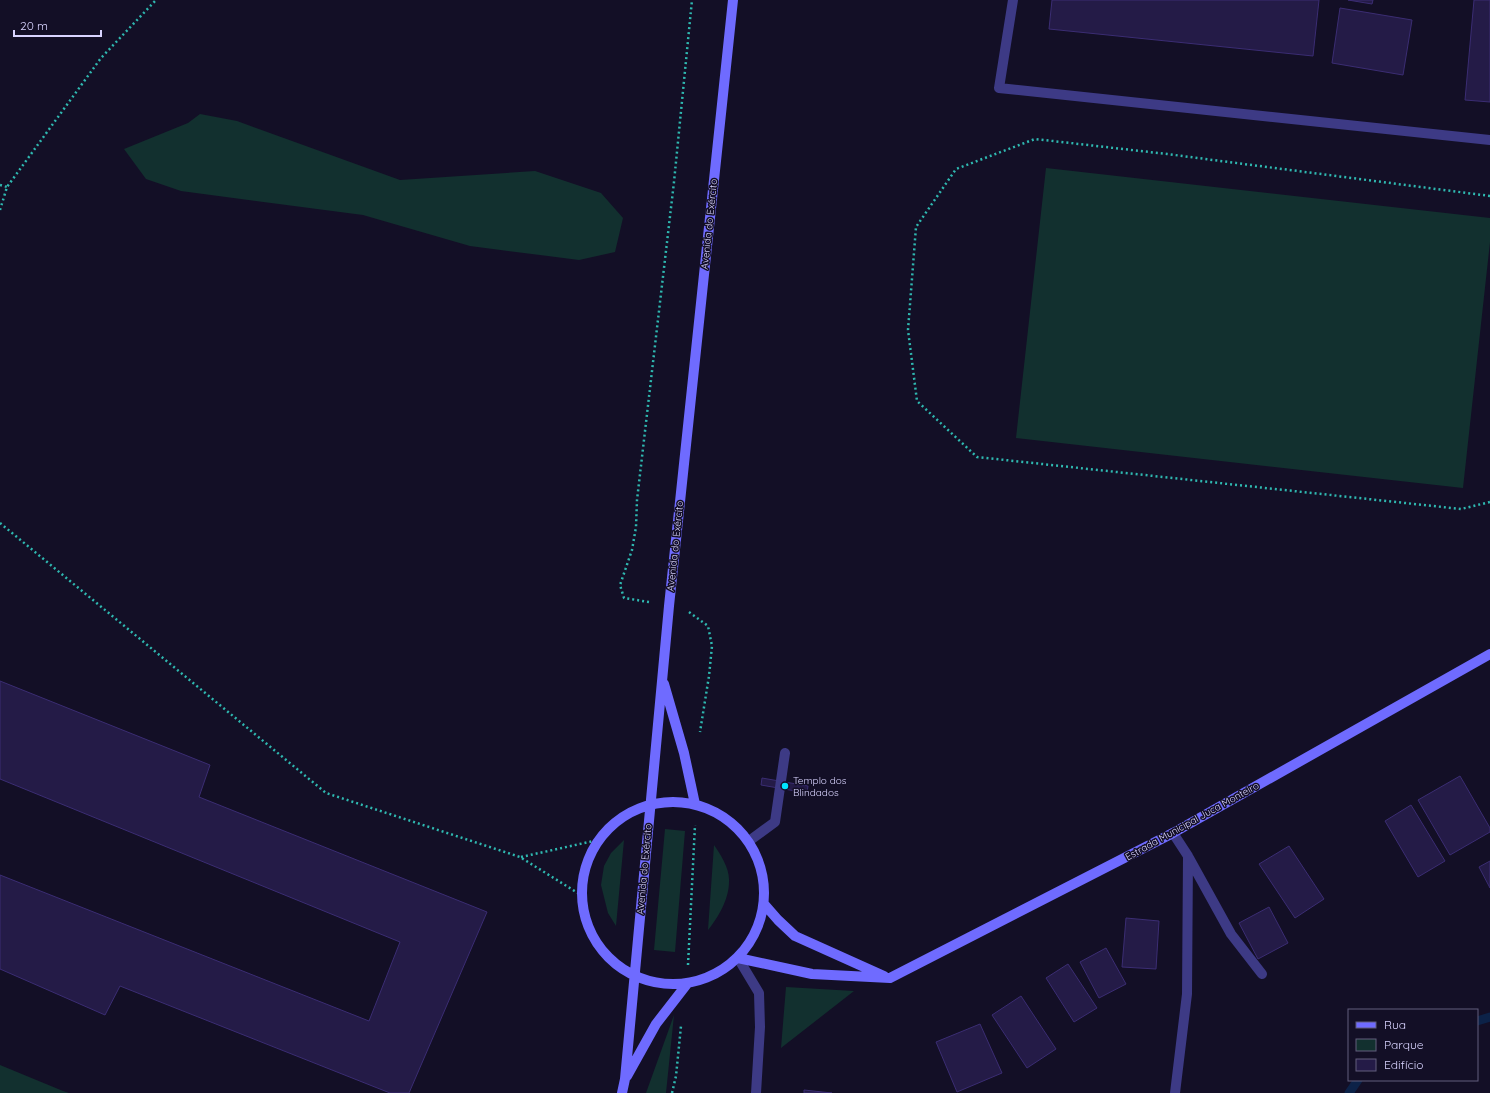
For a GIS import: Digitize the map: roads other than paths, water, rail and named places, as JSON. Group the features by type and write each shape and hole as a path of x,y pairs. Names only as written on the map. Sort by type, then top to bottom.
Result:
{"street":[{"name":"Avenida do Exército","path":"622,1093 625,1079 669,606 733,0"},
{"path":"1013,0 999,88 1490,140"},
{"name":"Estrada Municipal Juca Monteiro","path":"890,978 1173,833 1490,654"},
{"path":"663,680 684,754 696,804"},
{"path":"749,842 775,822 786,753"},
{"path":"673,802 696,804 726,818 749,842 762,872 764,904 756,933 738,958 714,975 687,984 656,983 613,961 598,949 581,895 585,867 598,840 621,818 650,804 673,802"},
{"path":"1173,833 1188,856 1231,934 1262,974"},
{"path":"1175,1093 1187,994 1188,856"},
{"path":"764,904 795,936 890,978"},
{"path":"738,958 812,974 890,978"},
{"path":"738,958 758,993 760,1027 756,1093"},
{"path":"625,1079 656,1024 687,984"}],"waterway":[{"path":"1478,1021 1490,1017"},
{"path":"1349,1093 1357,1081"}],"place":[{"name":"Templo dos Blindados","path":"785,786"}]}
